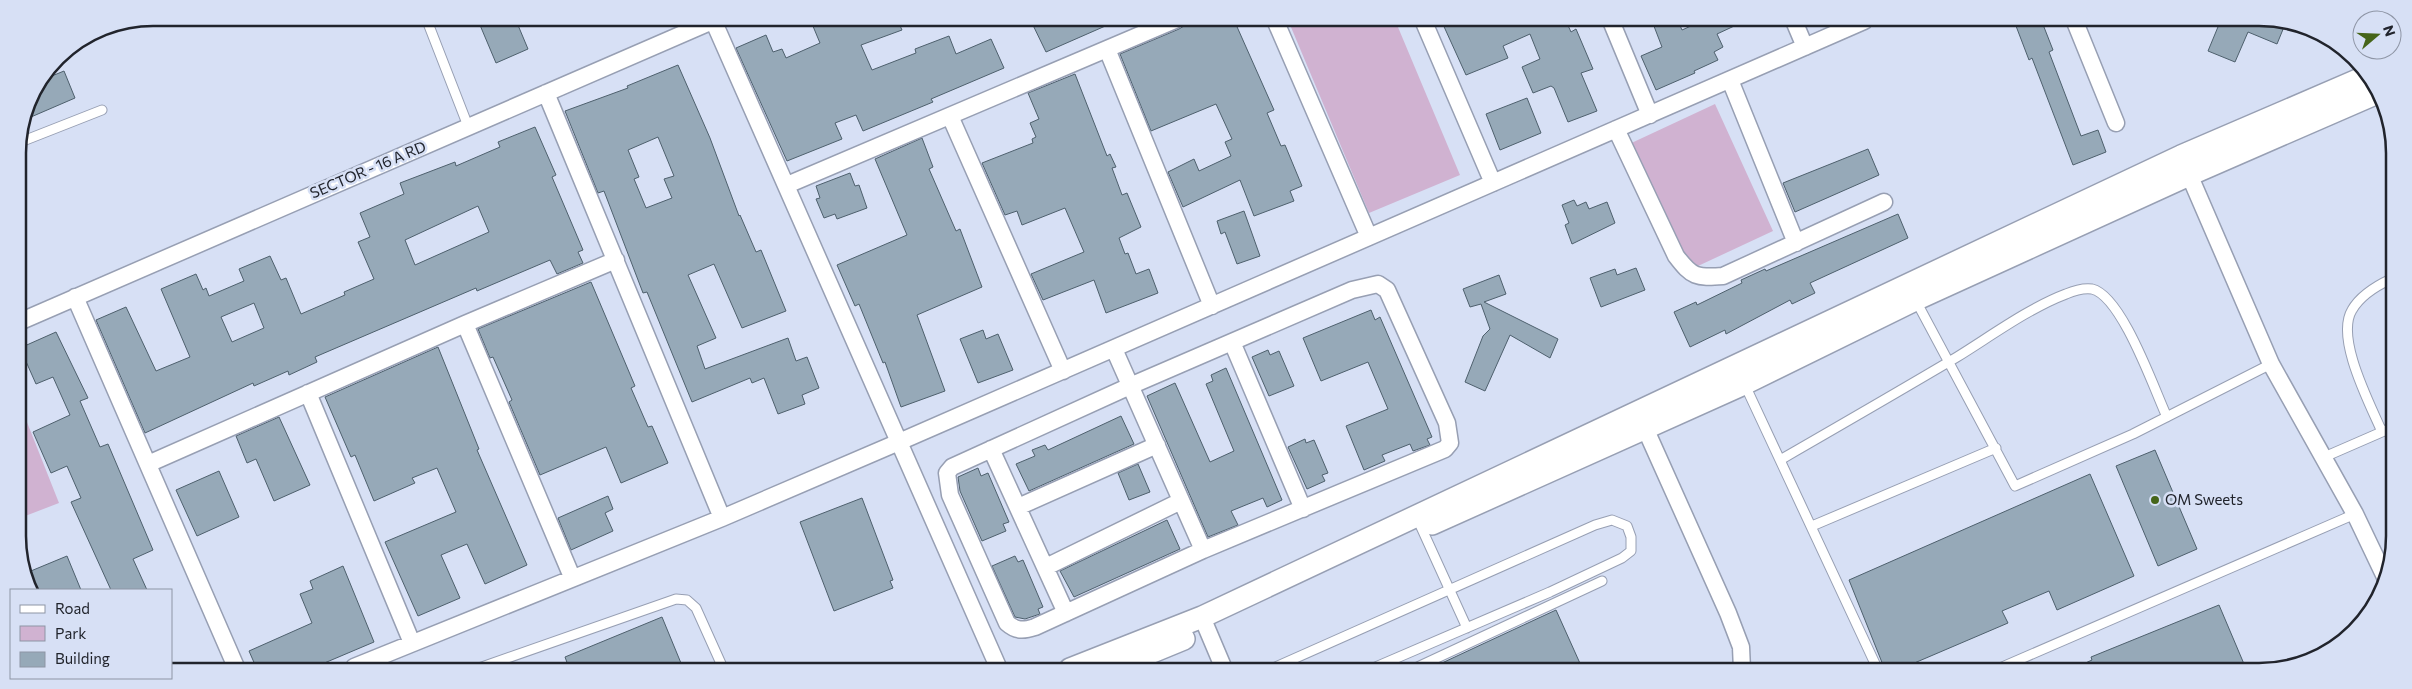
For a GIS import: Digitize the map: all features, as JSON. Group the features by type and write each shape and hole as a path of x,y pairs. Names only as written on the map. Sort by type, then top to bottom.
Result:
{"street":[{"path":"1278,26 1368,237"},
{"path":"1426,26 1493,183"},
{"path":"1613,26 1650,115"},
{"path":"1796,26 1805,47"},
{"path":"364,663 572,577 722,518 1852,26"},
{"path":"2078,26 2116,123"},
{"name":"SECTOR - 16 A RD","path":"27,319 699,27"},
{"path":"718,27 996,663"},
{"path":"787,185 1160,27"},
{"path":"1107,49 1212,306"},
{"path":"1641,420 1735,365 1911,292 2185,165 2361,79"},
{"path":"1730,80 1796,243"},
{"path":"546,93 722,518"},
{"path":"2185,165 2372,95"},
{"path":"950,116 1063,371"},
{"path":"1616,129 1676,256 1689,274 1703,278 1723,276 1884,202"},
{"path":"2185,165 2271,364 2355,514 2381,568"},
{"path":"148,464 465,324 616,260"},
{"path":"1378,284 1387,290 1447,423 1450,442 1445,449 1203,550 1066,613 1024,630 1014,629 1007,623 950,495 947,473 952,467 1130,386 1352,290 1378,284"},
{"path":"1123,663 1419,522 1641,420 1744,384 1911,292"},
{"path":"76,297 234,663"},
{"path":"465,324 572,577"},
{"path":"1232,342 1304,508"},
{"path":"1114,348 1203,550"},
{"path":"308,393 412,643"},
{"path":"1641,420 1728,613 1741,647 1742,662"},
{"path":"1018,507 1156,445"},
{"path":"991,449 1066,613"},
{"path":"1046,567 1181,501"},
{"path":"1089,663 1204,624"},
{"path":"1204,624 1221,662"}],"lane":[{"path":"429,27 468,126"},
{"path":"28,139 102,110"},
{"path":"2382,432 2355,368 2347,333 2351,311 2364,296 2386,283"},
{"path":"1780,460 2065,294 2082,290 2092,289 2107,297 2122,317 2167,417"},
{"path":"1911,292 2016,486 2167,417 2271,364"},
{"path":"1735,365 1874,662"},
{"path":"2322,458 2386,430"},
{"path":"1812,526 1996,448"},
{"path":"2013,662 2355,514"},
{"path":"1286,662 1595,525 1612,520 1627,526 1631,537 1631,551 1622,558 1550,592 1386,662"},
{"path":"1419,522 1467,628"},
{"path":"1427,662 1602,581"},
{"path":"494,663 676,599 687,600 696,608 721,663"}],"green space":[{"path":"1291,26 1398,26 1460,175 1369,213"},
{"path":"1715,104 1773,231 1683,273 1625,146"},
{"path":"26,420 59,503 26,516"}],"building":[{"path":"1237,26 1274,110 1267,113 1281,146 1285,145 1302,186 1290,191 1294,201 1254,216 1240,180 1183,207 1168,172 1194,159 1199,171 1231,156 1225,142 1232,139 1216,104 1151,131 1120,54 1183,27"},
{"path":"1444,26 1568,26 1571,32 1576,29 1593,69 1581,73 1597,111 1568,122 1554,88 1551,86 1533,93 1522,67 1540,59 1530,34 1503,46 1508,58 1466,75"},
{"path":"1654,26 1680,26 1682,30 1690,26 1734,26 1717,34 1723,47 1714,52 1718,60 1694,71 1695,73 1656,90 1641,56 1662,47"},
{"path":"2016,26 2044,26 2053,50 2049,52 2081,136 2098,130 2106,152 2073,165 2032,58 2029,60"},
{"path":"2218,26 2258,26 2283,29 2277,44 2248,32 2235,62 2208,51"},
{"path":"481,27 519,27 528,49 496,63"},
{"path":"813,27 900,27 902,30 861,45 872,70 916,53 915,49 949,36 956,54 991,39 1004,68 931,99 933,102 863,131 856,115 835,123 842,139 787,161 736,48 766,35 773,52 782,49 786,58 820,43"},
{"path":"1034,27 1104,27 1046,52"},
{"path":"678,65 710,138 739,216 756,252 761,250 786,311 742,328 714,264 688,275 716,338 697,346 705,369 788,338 796,361 807,357 819,388 802,395 805,404 778,414 764,378 752,383 750,378 692,402 647,292 643,293 604,191 598,193 565,111 628,88 627,86","holes":["658,137 674,176 664,179 672,198 646,208 634,179 639,177 628,150"]},
{"path":"64,71 75,98 32,116 43,90 54,75"},
{"path":"1075,74 1107,156 1110,154 1116,167 1112,168 1122,195 1127,193 1141,227 1119,238 1125,254 1128,253 1136,274 1149,269 1158,293 1106,313 1094,280 1043,300 1031,274 1084,252 1065,208 1022,225 1017,211 1005,215 982,163 1033,143 1032,139 1036,137 1030,123 1039,119 1028,93"},
{"path":"1527,98 1541,133 1500,150 1486,114"},
{"path":"535,127 556,175 552,177 583,250 578,252 583,263 557,274 550,260 477,291 476,288 315,357 317,362 289,375 288,371 254,386 253,383 145,433 96,320 126,307 156,371 190,357 161,289 196,274 203,290 206,288 209,296 244,281 239,269 270,256 281,280 286,278 301,314 345,295 344,292 374,279 358,242 370,237 360,213 404,194 400,183 455,162 456,166 500,147 498,142","holes":["478,206 489,232 415,265 405,240","254,303 264,328 232,342 221,317"]},
{"path":"922,138 933,167 929,169 956,231 960,229 982,287 917,315 945,391 901,407 885,362 883,363 859,304 855,306 837,265 907,235 875,159"},
{"path":"1868,149 1879,175 1795,212 1783,183"},
{"path":"850,173 855,186 859,185 867,208 837,219 835,214 824,218 816,199 820,198 816,186"},
{"path":"1574,200 1577,206 1586,202 1589,209 1607,202 1615,223 1572,244 1565,225 1569,223 1562,205"},
{"path":"1244,211 1260,256 1237,264 1225,232 1221,234 1217,221"},
{"path":"1898,214 1908,238 1810,283 1815,293 1792,304 1790,300 1726,334 1725,330 1690,347 1674,312 1696,302 1697,305 1742,283 1741,280 1765,269 1766,271"},
{"path":"1636,268 1645,290 1601,307 1590,278 1615,269 1617,275"},
{"path":"1499,275 1506,294 1484,302 1558,339 1550,358 1510,335 1485,391 1465,382 1483,336 1490,329 1481,304 1470,307 1463,289"},
{"path":"591,282 635,386 631,388 648,427 652,426 668,463 621,483 606,447 540,475 509,402 512,400 493,357 490,358 478,329"},
{"path":"1371,310 1375,320 1380,317 1432,437 1427,439 1430,445 1413,451 1410,444 1382,455 1385,461 1364,470 1346,426 1388,409 1368,362 1321,381 1303,338"},
{"path":"983,330 986,339 998,334 1013,370 978,383 960,339"},
{"path":"56,332 88,398 80,401 100,447 108,444 153,550 133,559 147,589 111,589 71,502 81,498 67,466 51,473 33,432 70,415 53,377 36,384 26,362 26,345"},
{"path":"438,347 479,449 477,450 527,565 485,584 467,544 441,555 460,598 418,616 385,542 456,512 437,468 412,478 415,483 374,501 355,455 351,457 325,397"},
{"path":"1268,350 1270,355 1279,351 1294,386 1269,396 1252,357"},
{"path":"1226,368 1282,500 1267,507 1263,498 1231,511 1238,525 1208,537 1147,396 1175,383 1210,462 1234,451 1206,384 1213,381 1211,375"},
{"path":"1121,416 1134,444 1029,491 1016,464 1035,456 1032,450 1045,445 1048,450"},
{"path":"279,417 310,485 274,501 256,459 247,463 236,436"},
{"path":"1305,439 1306,443 1314,440 1328,473 1322,475 1325,481 1307,489 1288,447"},
{"path":"2155,450 2197,549 2158,566 2116,466"},
{"path":"1138,464 1150,492 1129,500 1118,473"},
{"path":"978,468 981,476 988,473 1009,522 1003,524 1006,531 982,541 960,491 958,477"},
{"path":"219,471 239,517 197,536 176,490"},
{"path":"2090,474 2134,576 2057,610 2049,591 2002,611 2008,623 1916,662 1882,662 1849,580"},
{"path":"608,496 613,509 605,513 613,531 571,550 558,518"},
{"path":"862,498 893,580 890,581 893,588 834,611 800,522"},
{"path":"1167,520 1180,549 1074,597 1060,571"},
{"path":"67,556 81,589 38,589 32,571"},
{"path":"1015,556 1018,562 1023,560 1043,607 1038,609 1040,614 1025,619 1015,617 992,566"},
{"path":"343,566 374,642 325,663 254,663 249,651 312,623 300,594 313,589 310,581"},
{"path":"2219,605 2243,662 2087,662 2092,660 2091,657"},
{"path":"1556,610 1580,662 1443,662"},
{"path":"662,617 681,663 567,663 565,657"}],"place":[{"name":"OM Sweets","path":"2155,500"}]}
